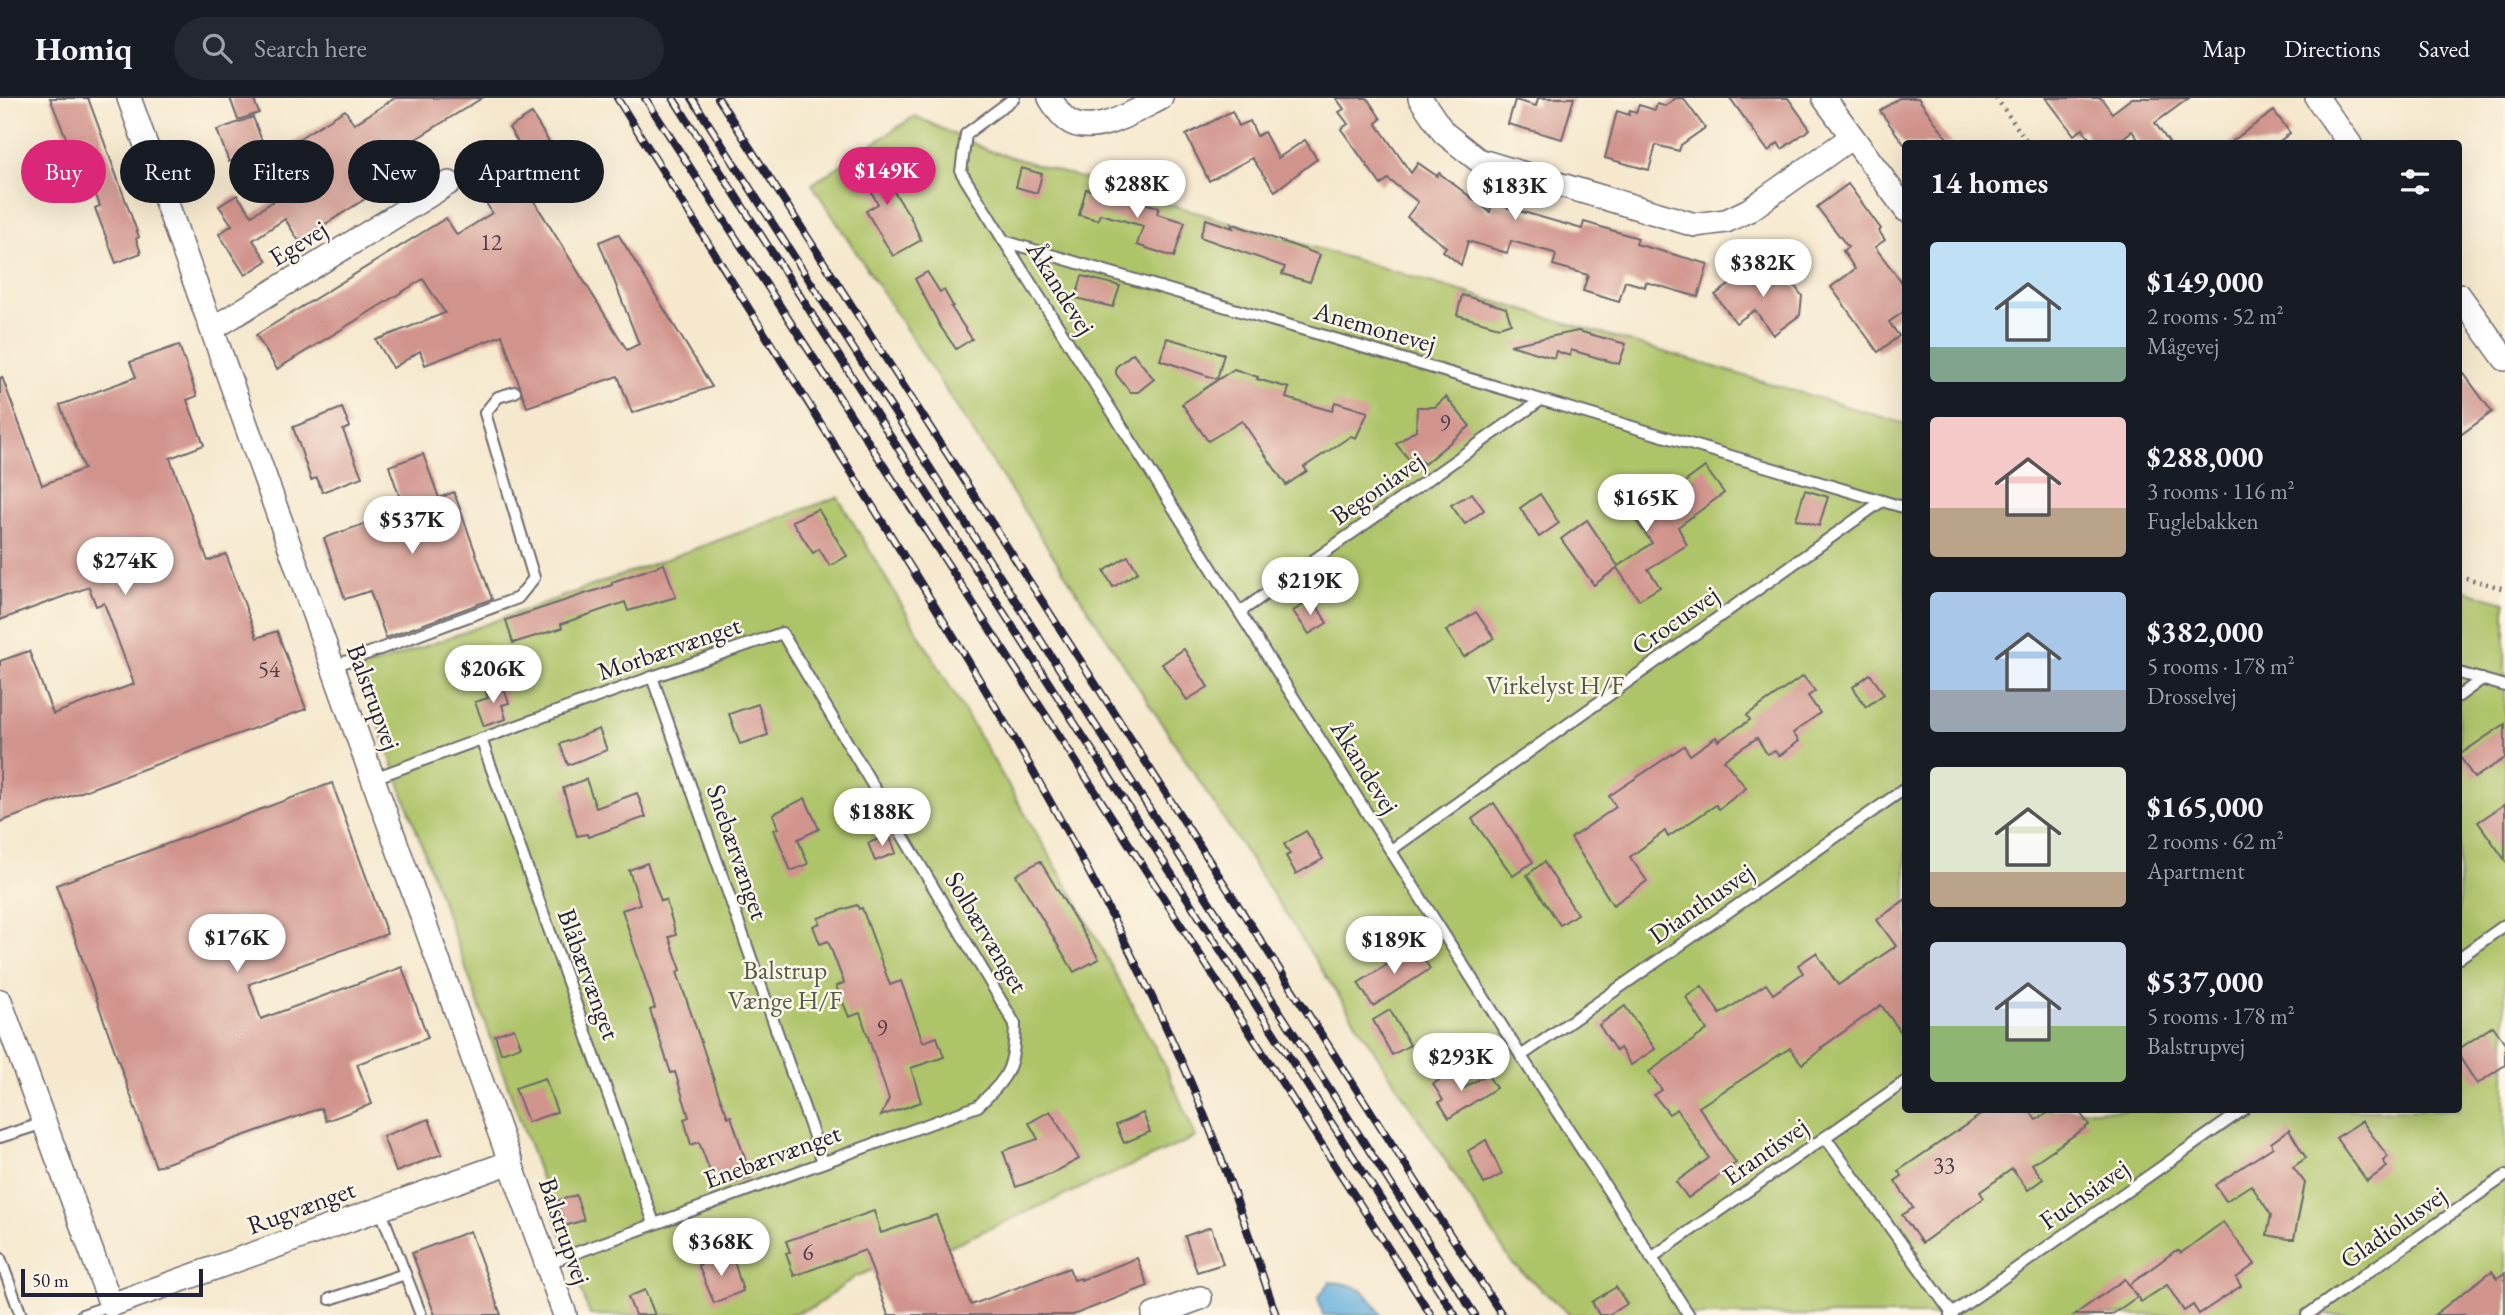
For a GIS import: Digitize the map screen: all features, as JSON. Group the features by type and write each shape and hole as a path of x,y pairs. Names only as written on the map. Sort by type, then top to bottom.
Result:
{"street":[{"name":"Balstrupvej","path":"128,98 565,1315"},
{"path":"1049,98 1068,122 1080,126 1113,122 1160,98"},
{"path":"1420,98 1444,133 1478,160 1695,225 1726,221 1749,210 1852,137"},
{"path":"1824,98 1902,205"},
{"path":"2317,98 2347,140"},
{"name":"Egevej","path":"212,329 449,183"},
{"path":"2462,299 2505,359"},
{"path":"0,1001 111,1305"},
{"name":"Rugvænget","path":"111,1305 511,1162"},
{"path":"1154,1315 1200,1298"}],"lane":[{"path":"1004,241 961,172 966,134 1014,98"},
{"name":"Anemonevej","path":"1004,241 1902,507"},
{"name":"Åkandevej","path":"1004,241 1521,1056 1689,1315"},
{"path":"334,666 518,598 534,578 485,413 498,397 515,392"},
{"name":"Begoniavej","path":"1240,612 1541,400"},
{"name":"Crocusvej","path":"1391,850 1882,501"},
{"name":"Morbærvænget","path":"374,778 782,633"},
{"name":"Solbærvænget","path":"782,633 1014,1024 1014,1052 1004,1081"},
{"path":"2462,674 2505,686"},
{"name":"Snebærvænget","path":"652,677 823,1161"},
{"path":"2462,694 2482,680"},
{"name":"Blåbærvænget","path":"481,739 654,1223"},
{"name":"Dianthusvej","path":"1521,1056 1902,791"},
{"path":"2462,956 2505,925"},
{"name":"Enebærvænget","path":"548,1263 978,1106 1004,1081"},
{"name":"Erantisvej","path":"1651,1258 1902,1084"},
{"name":"Fuchsiavej","path":"1952,1314 2239,1113"},
{"path":"0,1137 44,1123"},
{"path":"1825,1137 1952,1314"},
{"name":"Gladiolusvej","path":"2307,1315 2505,1176"},
{"path":"380,1209 421,1315"},
{"path":"0,1258 22,1315"},
{"path":"330,1299 405,1274"},
{"name":"Rugvænget","path":"82,1315 111,1305"}],"path":[{"path":"1996,98 2026,140"},
{"path":"2462,577 2505,589"}],"green space":[{"name":"Virkelyst H/F","path":"915,116 987,150 1902,423 1902,1113 2462,1113 2462,590 2505,602 2505,1315 1570,1315 1512,1263 812,184"},
{"name":"Balstrup Vænge H/F","path":"838,497 1074,897 1165,1066 1196,1137 923,1258 895,1261 855,1277 814,1307 788,1315 590,1315 359,670"}],"water":[{"path":"1330,1282 1349,1284 1361,1290 1381,1315 1323,1315 1318,1298"}],"building":[{"path":"50,98 88,98 103,140 67,140"},
{"path":"230,98 253,98 259,113 238,120"},
{"path":"395,98 482,98 414,140 348,140 348,203 359,203 299,241 285,219 253,240 267,261 245,275 219,234 232,225 219,206 229,200 229,203 243,203 252,215 270,203 334,203 334,140 296,140 345,110 354,124"},
{"path":"1336,98 1367,98 1381,119 1376,123 1411,173 1418,163 1437,176 1439,173 1490,212 1492,203 1582,229 1584,222 1638,238 1636,244 1708,264 1698,297 1646,282 1645,287 1625,281 1619,302 1583,291 1588,275 1553,265 1556,255 1554,253 1511,241 1507,253 1468,241 1461,265 1443,251 1446,247 1407,217 1418,202 1388,179 1381,185 1341,129 1348,124 1339,112 1344,109"},
{"path":"1538,98 1574,98 1562,139 1508,124 1515,100 1536,106"},
{"path":"1676,98 1683,98 1705,128 1681,145 1679,151 1656,145 1649,170 1605,158 1617,111 1629,115 1630,110 1636,112 1639,105 1655,110 1657,104 1665,106"},
{"path":"1730,98 1788,98 1810,129 1782,149 1778,143 1768,151"},
{"path":"1899,98 1918,98 1948,140 1902,141 1880,111"},
{"path":"2046,98 2101,98 2112,113 2132,98 2189,98 2155,123 2167,140 2138,140 2132,131 2120,140 2090,140 2083,129 2074,135"},
{"path":"1232,111 1239,126 1250,121 1257,136 1264,132 1278,158 1305,140 1317,159 1275,191 1252,158 1209,181 1186,135"},
{"path":"2274,111 2290,133 2281,140 2234,140"},
{"path":"532,114 548,140 516,140 509,128"},
{"path":"253,117 262,140 229,140 229,162 217,130"},
{"path":"106,147 120,185 120,203 127,203 139,237 136,239 141,253 116,263 95,208 100,206 99,203 106,203"},
{"path":"874,150 892,181 888,183 910,216 921,240 893,256 866,211 878,204 854,161"},
{"path":"1021,168 1042,174 1037,193 1016,187"},
{"path":"1848,184 1881,229 1879,231 1885,240 1875,247 1902,283 1902,313 1889,322 1899,336 1878,352 1831,287 1855,269 1843,251 1848,247 1817,207"},
{"path":"1086,189 1159,207 1157,214 1185,222 1174,257 1137,245 1143,226 1100,214 1098,220 1079,215"},
{"path":"486,203 535,203 627,350 639,344 599,242 618,234 712,387 632,413 618,376 527,407 502,335 425,365 420,351 393,368 376,340 445,313 423,279 277,369 256,335 446,218 457,235 492,213"},
{"path":"1206,219 1233,228 1231,223 1320,255 1310,282 1282,274 1285,267 1200,237"},
{"path":"1759,264 1771,281 1784,271 1802,296 1800,315 1773,335 1755,310 1736,323 1715,295"},
{"path":"927,272 940,292 944,290 953,306 951,307 972,339 956,349 940,326 915,279"},
{"path":"1082,276 1120,286 1113,307 1076,298"},
{"path":"1462,295 1506,308 1511,323 1499,327 1457,315"},
{"path":"1578,331 1626,344 1619,364 1571,350 1570,356 1556,351 1554,358 1510,345"},
{"path":"1167,338 1224,354 1217,379 1160,360"},
{"path":"179,345 197,396 187,400 204,445 170,458 208,561 226,554 257,638 277,631 306,709 0,822 0,661 29,651 53,714 134,684 104,603 96,606 89,587 0,620 0,378 2,377 42,485 84,469 60,405 136,377 130,362"},
{"path":"1133,353 1154,379 1138,392 1130,392 1116,374 1116,367"},
{"path":"1234,369 1289,388 1286,398 1332,411 1335,402 1368,412 1356,438 1351,436 1304,467 1307,471 1286,485 1242,421 1208,441 1182,404"},
{"path":"2462,371 2492,412 2462,434"},
{"path":"1446,397 1470,426 1424,464 1417,456 1410,461 1396,444 1416,430 1417,407 1435,407"},
{"path":"342,408 350,427 343,430 362,477 322,492 317,478 311,480 293,427"},
{"path":"423,454 439,498 454,492 492,599 386,638 370,591 345,599 324,538 404,510 389,466"},
{"path":"1705,467 1724,493 1678,527 1687,545 1648,569 1660,587 1639,600 1617,568 1594,585 1561,539 1587,520 1618,566 1652,543 1625,505 1641,494 1651,507"},
{"path":"1805,490 1828,497 1819,526 1796,519"},
{"path":"1472,493 1484,510 1465,524 1451,505"},
{"path":"1540,494 1559,523 1539,537 1520,508"},
{"path":"818,509 847,556 830,566 819,549 813,553 792,521"},
{"path":"1128,556 1138,572 1113,587 1104,571"},
{"path":"664,564 676,597 628,611 625,602 561,624 562,628 513,643 506,620 612,585 612,582"},
{"path":"1313,599 1327,623 1309,634 1293,611"},
{"path":"1476,612 1494,638 1464,657 1446,631"},
{"path":"1184,649 1208,687 1187,700 1162,664"},
{"path":"1870,674 1884,694 1866,707 1853,687"},
{"path":"1803,676 1815,691 1808,696 1820,713 1793,733 1799,741 1779,756 1775,751 1767,754 1757,738 1724,760 1746,788 1719,809 1716,805 1668,837 1665,831 1630,857 1647,881 1613,905 1571,838 1616,807 1609,796 1684,746 1690,755 1716,737 1718,741 1750,720 1747,715"},
{"path":"502,683 509,703 502,705 506,719 484,726 475,702 488,698 485,689"},
{"path":"758,704 768,735 740,744 729,714"},
{"path":"2505,724 2505,758 2474,778 2462,760 2462,753"},
{"path":"599,729 607,750 568,765 560,744"},
{"path":"586,779 596,808 637,793 646,817 588,837 587,834 577,836 563,788"},
{"path":"332,783 387,934 249,984 261,1019 402,967 428,1038 357,1064 372,1104 326,1121 321,1108 156,1167 56,885"},
{"path":"805,798 819,829 798,839 808,864 791,871 774,830 778,828 773,814"},
{"path":"1494,803 1533,862 1513,876 1472,819"},
{"path":"2505,804 2505,860 2478,822"},
{"path":"1306,831 1323,859 1296,874 1286,856 1290,854 1284,844"},
{"path":"889,835 896,853 875,861 868,843"},
{"path":"1040,861 1099,959 1074,972 1016,875"},
{"path":"1544,862 1577,914 1560,925 1527,875"},
{"path":"647,863 661,901 666,900 676,935 669,937 681,970 677,972 719,1095 728,1117 731,1116 751,1177 723,1186 719,1176 713,1179 699,1142 691,1145 684,1119 689,1117 675,1072 671,1073 650,1010 655,1008 622,910 640,904 629,870"},
{"path":"1902,902 1902,1034 1881,1005 1802,1064 1790,1048 1699,1107 1736,1163 1688,1198 1676,1182 1709,1158 1677,1109 1669,1114 1654,1095 1662,1090 1649,1072 1707,1030 1686,997 1702,986 1720,1014 1766,984 1773,994 1803,973 1798,965 1816,953 1838,985 1896,946 1877,920"},
{"path":"857,905 859,909 862,908 890,985 901,981 923,1042 937,1037 944,1057 911,1068 921,1102 881,1116 889,1099 860,1013 849,1017 836,986 844,983 828,941 820,944 813,926 820,923 818,918"},
{"path":"1416,946 1430,969 1373,1006 1358,983"},
{"path":"1625,1006 1655,1049 1631,1065 1620,1048 1616,1051 1599,1025"},
{"path":"1390,1010 1410,1045 1392,1055 1373,1020"},
{"path":"2493,1026 2505,1043 2505,1065 2477,1084 2462,1061 2462,1047"},
{"path":"514,1028 521,1046 501,1053 495,1035"},
{"path":"1454,1071 1464,1088 1487,1074 1496,1088 1449,1118 1439,1102 1443,1100 1433,1084"},
{"path":"545,1078 557,1112 528,1122 515,1088"},
{"path":"1050,1111 1079,1159 1051,1174 1016,1187 1003,1151 1038,1139 1029,1123"},
{"path":"1143,1113 1150,1132 1124,1143 1116,1125"},
{"path":"1984,1113 2031,1113 2036,1120 2048,1113 2080,1113 2089,1125 2032,1164 2043,1179 2028,1190 2012,1169 1980,1192 1984,1198 1922,1243 1902,1215 1913,1208 1895,1181 1902,1176 1898,1171"},
{"path":"429,1119 442,1154 396,1172 383,1136"},
{"path":"2362,1121 2388,1157 2383,1161 2387,1167 2367,1181 2336,1138"},
{"path":"2289,1130 2306,1158 2293,1167 2305,1183 2294,1239 2267,1235 2271,1215 2251,1185 2226,1201 2215,1185 2273,1147 2271,1143"},
{"path":"1486,1140 1502,1174 1484,1184 1468,1151"},
{"path":"576,1195 584,1220 565,1226 557,1201"},
{"path":"874,1211 881,1233 936,1215 971,1305 1069,1268 1074,1280 1081,1280 1137,1258 1148,1286 1073,1315 888,1315 865,1250 794,1276 786,1253 790,1252 786,1241"},
{"path":"2223,1222 2255,1264 2236,1278 2241,1286 2199,1314 2193,1305 2184,1311 2167,1285 2141,1302 2129,1285 2175,1251 2181,1253"},
{"path":"1211,1227 1223,1264 1197,1272 1185,1236"},
{"path":"470,1231 501,1315 435,1315 412,1253"},
{"path":"720,1256 723,1262 733,1258 743,1291 714,1303 698,1265"},
{"path":"2492,1271 2497,1278 2505,1273 2505,1315 2434,1315"},
{"path":"2125,1279 2137,1297 2111,1315 2074,1315"},
{"path":"1616,1287 1627,1304 1608,1315 1599,1315 1592,1302"},
{"path":"645,1290 655,1315 635,1315 628,1297"}],"railway":[{"path":"617,98 951,632 1073,842 1147,986 1195,1091 1232,1186 1276,1315"},
{"path":"645,98 1431,1315"},
{"path":"673,98 1455,1315"},
{"path":"692,98 1475,1315"},
{"path":"718,98 1502,1315"}]}
